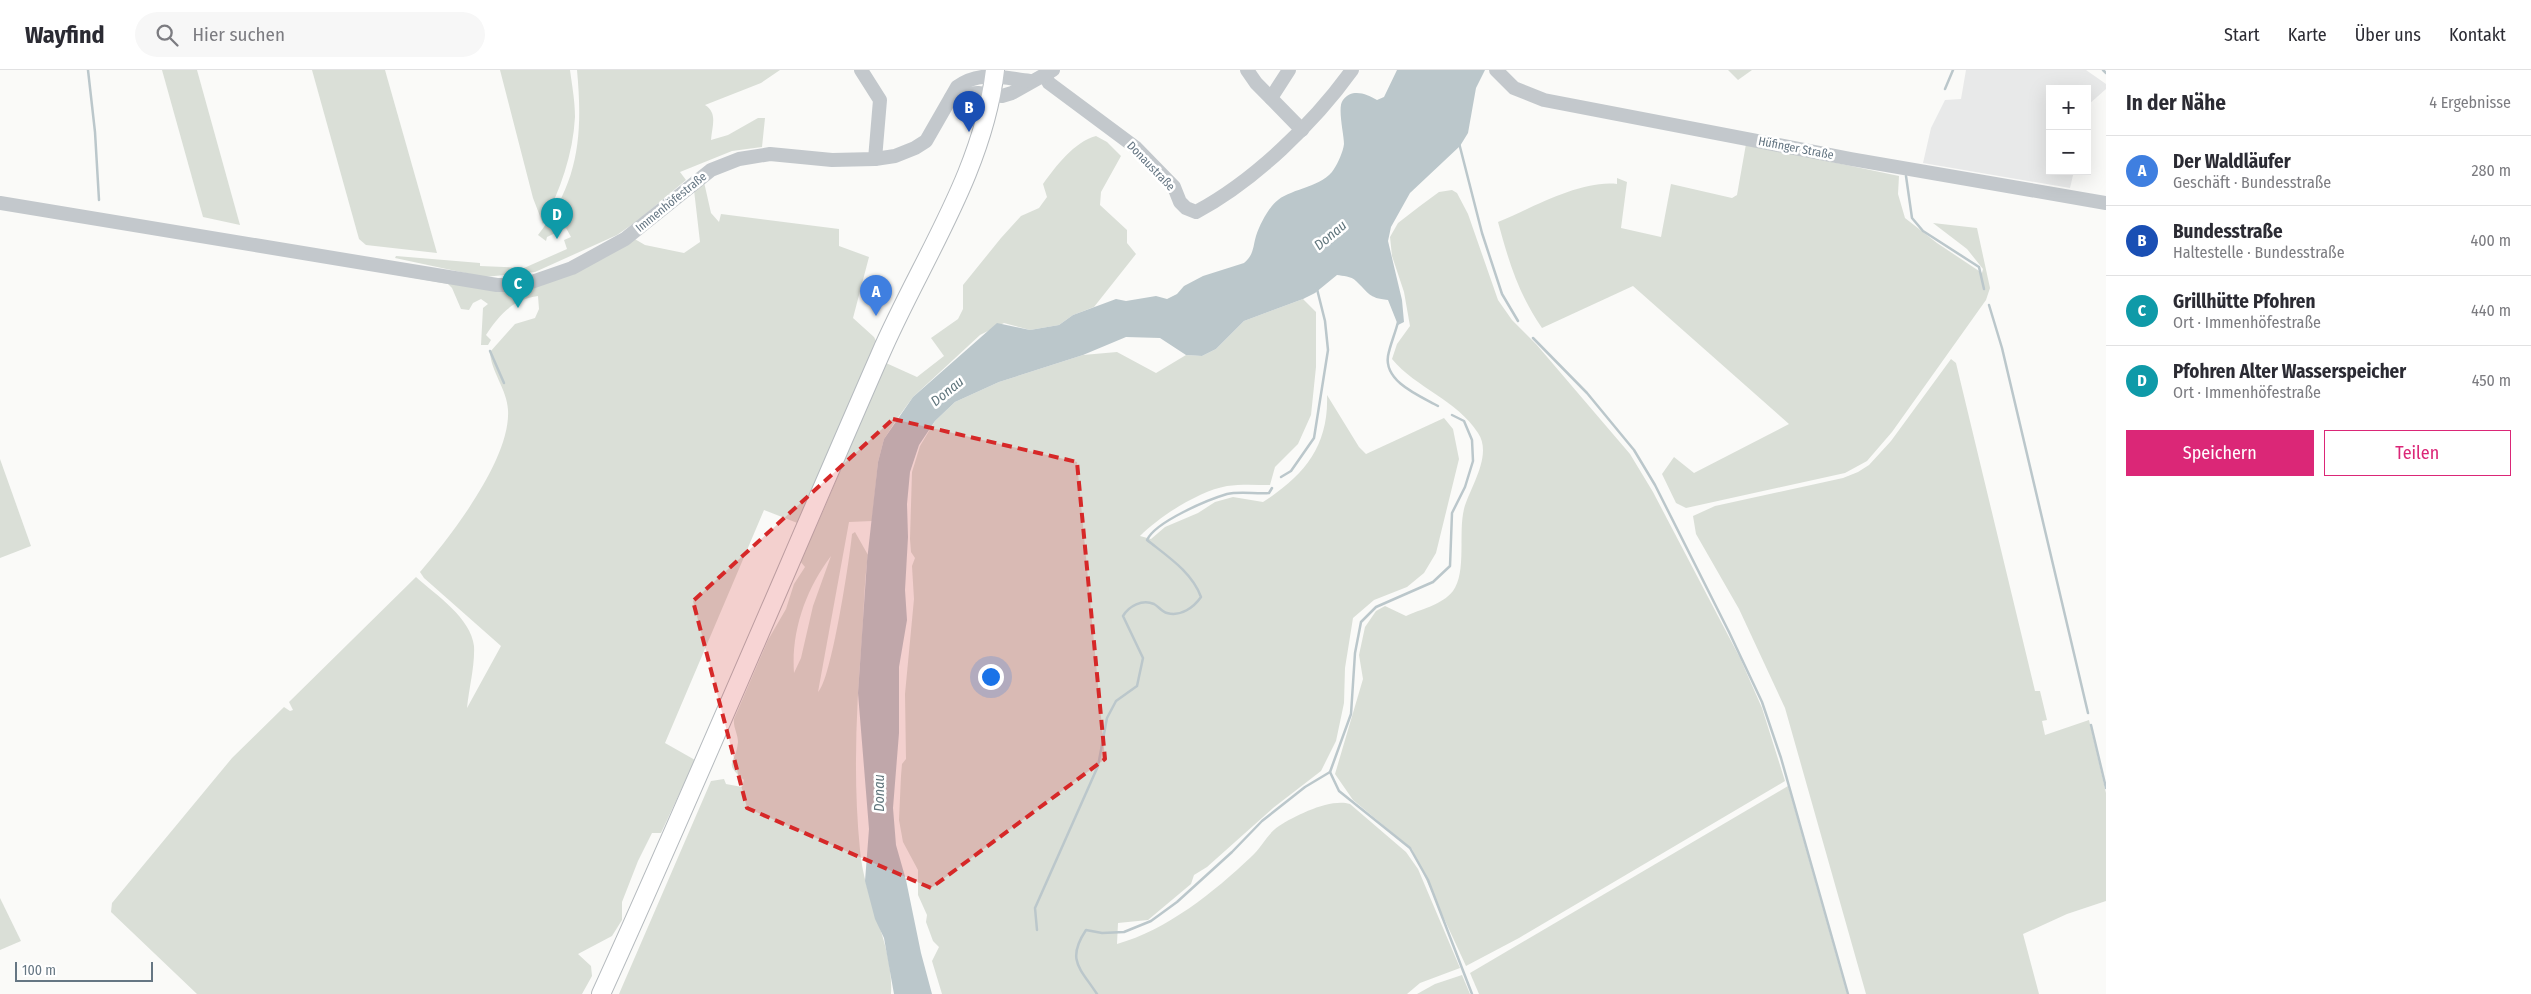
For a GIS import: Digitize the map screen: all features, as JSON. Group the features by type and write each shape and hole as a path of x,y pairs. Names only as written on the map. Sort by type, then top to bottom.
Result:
{"main road":[{"path":"601,994 881,353 949,215 981,135 989,73"}],"street":[{"path":"861,70 880,100 875,159"},
{"path":"1247,70 1256,83 1302,130"},
{"path":"1271,98 1289,70"},
{"name":"Donaustraße","path":"1040,74 1049,83 1135,147 1174,187 1180,202 1186,208 1196,212 1238,186 1302,130 1333,96 1352,70"},
{"name":"Hüfinger Straße","path":"1496,70 1507,83 1528,95 1544,100 1852,158 2106,203"},
{"path":"989,73 1040,74"},
{"name":"Immenhöfestraße","path":"0,203 497,285 523,285 572,268 625,239 712,170 739,159 770,154 832,160 875,159 895,156 915,148 926,141 951,98 964,81 974,76 989,73"},
{"path":"951,98 963,94 1012,93 1040,74"}],"highlighted area":[{"path":"893,419 1077,462 1105,759 931,888 747,808 693,601"}],"shaded area":[{"path":"162,70 197,70 240,225 203,217"},
{"path":"312,70 385,70 437,253 366,245 359,239"},
{"path":"500,70 570,70 575,117 572,145 560,185 543,224 533,198"},
{"path":"577,70 780,70 761,83 705,105 712,112 713,116 711,140 728,135 758,118 765,118 762,147 732,151 680,172 686,180 637,221 617,235 535,272 484,277 395,258 396,256 480,263 480,266 524,268 567,249 564,240 571,237 566,228 547,237 546,241 538,235 562,196 570,177 575,157 579,116"},
{"path":"1728,70 1752,70 1738,80"},
{"path":"1966,70 2086,70 2106,84 2106,89 2091,102 2091,85 2046,85 2046,175 2073,175 2070,188 1923,163 1931,128 1945,100 1961,99"},
{"path":"1096,136 1107,142 1121,156 1101,192 1100,205 1127,230 1127,243 1136,254 1094,307 1073,315 1059,325 1030,330 1004,323 980,335 913,397 884,439 878,462 872,521 849,522 818,692 829,666 844,591 852,534 855,532 868,555 857,718 856,771 860,850 867,887 888,957 891,994 619,994 711,781 724,779 726,784 742,787 744,780 732,766 738,742 734,719 768,640 786,609 794,584 805,567 800,561 823,512 886,363 917,377 944,356 931,338 958,319 963,309 963,285 1021,216 1039,208 1047,197 1043,184 1066,155 1088,139","holes":["831,556 813,606 801,658 794,673 795,642 802,611 814,582"]},
{"path":"1746,144 1899,176 1898,194 1905,218 1937,243 1982,273 1983,269 1967,249 1933,223 1977,228 1990,288 1986,300 1892,432 1867,461 1845,473 1686,508 1676,503 1662,474 1674,457 1694,473 1789,424 1633,286 1542,328 1520,290 1498,222 1556,196 1588,186 1617,184 1617,178 1627,182 1621,228 1661,237 1671,184 1732,198 1737,195"},
{"path":"704,182 711,213 719,222 721,214 839,229 839,246 869,257 853,318 874,337 879,347 800,524 764,510 665,743 695,760 661,833 652,833 638,861 622,902 622,920 612,936 578,954 591,966 592,976 582,994 197,994 111,912 112,903 232,758 284,707 290,711 293,710 289,702 416,577 460,617 471,636 474,646 474,661 467,708 501,646 424,578 420,572 477,496 500,451 506,430 508,410 505,395 493,367 490,352 515,324 535,318 539,309 538,296 514,304 508,309 486,335 491,340 488,345 481,345 483,308 488,304 481,299 473,303 469,310 461,309 452,288 448,284 363,269 523,288 633,238 645,245 684,253 700,242 694,190"},
{"path":"1452,190 1457,193 1468,214 1498,300 1512,320 1536,344 1630,454 1653,492 1740,658 1762,708 1785,781 1519,938 1466,966 1412,849 1353,800 1335,774 1363,679 1359,655 1365,627 1376,611 1385,606 1406,616 1443,600 1453,591 1460,574 1462,519 1482,461 1482,442 1478,433 1459,412 1413,378 1392,359 1397,344 1410,326 1404,292 1392,256 1390,237 1398,223 1420,206 1439,192"},
{"path":"1303,299 1316,312 1316,367 1311,415 1298,444 1275,467 1270,485 1227,486 1204,493 1180,505 1158,520 1140,536 1151,539 1165,527 1198,513 1215,502 1233,497 1263,502 1278,492 1302,470 1311,458 1324,430 1327,413 1327,395 1359,447 1366,454 1444,418 1453,429 1459,459 1436,553 1424,573 1407,587 1374,600 1353,618 1345,668 1344,703 1336,741 1321,771 1273,808 1207,867 1194,875 1191,884 1148,920 1118,923 1117,944 1136,938 1172,920 1206,896 1255,853 1279,826 1324,805 1342,803 1350,804 1406,852 1418,869 1460,968 1420,983 1407,994 942,994 932,961 939,947 933,941 926,922 927,915 918,895 918,870 903,842 899,820 902,764 906,759 905,694 914,599 912,566 915,558 911,552 910,539 912,472 920,446 935,421 955,402 999,382 1083,355 1117,352 1156,373 1186,355 1202,356 1216,349 1244,321"},
{"path":"1951,359 1956,363 2035,691 2040,691 2047,720 2042,721 2045,735 2089,720 2106,793 2106,901 2067,914 2023,934 2039,994 1866,994 1785,708 1739,609 1696,534 1693,516 1715,506 1843,478 1858,472 1869,465 1891,441"},
{"path":"0,459 31,546 0,558"},
{"path":"1788,786 1847,994 1479,994 1470,973"},
{"path":"0,898 21,941 0,950"},
{"path":"1462,975 1470,994 1417,994 1435,984"}],"water":[{"name":"Donau","path":"1397,70 1485,70 1476,88 1468,133 1460,146 1410,193 1391,227 1388,241 1402,300 1404,322 1398,325 1388,300 1373,296 1352,278 1337,275 1315,293 1303,299 1244,321 1216,349 1202,356 1186,355 1160,338 1126,337 1083,355 999,382 955,402 935,421 919,445 910,472 907,504 908,537 905,590 907,620 899,667 899,733 893,808 896,845 906,880 921,953 932,994 894,994 884,938 875,919 865,881 869,829 858,693 867,561 878,462 884,439 913,397 997,323 1030,330 1059,325 1073,315 1116,299 1126,301 1156,296 1167,299 1177,294 1184,286 1203,276 1244,263 1251,254 1262,221 1274,203 1284,196 1323,180 1336,167 1344,144 1341,114 1341,103 1343,100 1355,93 1364,94 1377,100 1384,97"}],"waterway":[{"path":"88,70 95,132 99,200"},
{"path":"1945,89 1953,70"},
{"path":"2103,70 2106,73"},
{"path":"1459,143 1482,233 1502,294 1518,321"},
{"path":"1906,176 1912,218 1923,231 1979,267 1984,289"},
{"path":"1281,477 1291,471 1314,438 1328,350 1325,321 1317,289"},
{"path":"1989,305 2002,348 2088,713"},
{"path":"1398,322 1388,356 1388,365 1397,381 1413,393 1438,406"},
{"path":"1533,338 1587,393 1634,450 1655,485 1729,632 1762,702 1781,758 1848,994"},
{"path":"490,351 504,383"},
{"path":"1097,994 1081,970 1076,957 1080,940 1086,930 1102,933 1124,932 1151,921 1177,902 1232,852 1262,821 1305,787 1330,772 1351,714 1355,653 1361,622 1376,607 1433,582 1450,566 1452,513 1465,487 1473,461 1472,440 1464,421 1452,415"},
{"path":"1037,930 1035,908 1098,766 1107,718 1116,701 1137,686 1143,658 1123,616 1132,606 1145,602 1154,604 1165,612 1177,614 1191,608 1201,597 1192,580 1185,572 1171,558 1147,540 1160,526 1182,512 1207,501 1232,493 1269,493 1272,488"},
{"path":"2091,725 2106,788"},
{"path":"1330,772 1339,791 1410,848 1428,880 1472,994"}],"place":[{"name":"Bundesstraße","path":"969,132"},
{"name":"Pfohren Alter Wasserspeicher","path":"557,239"},
{"name":"Grillhütte Pfohren","path":"518,308"},
{"name":"Der Waldläufer","path":"876,316"}]}
